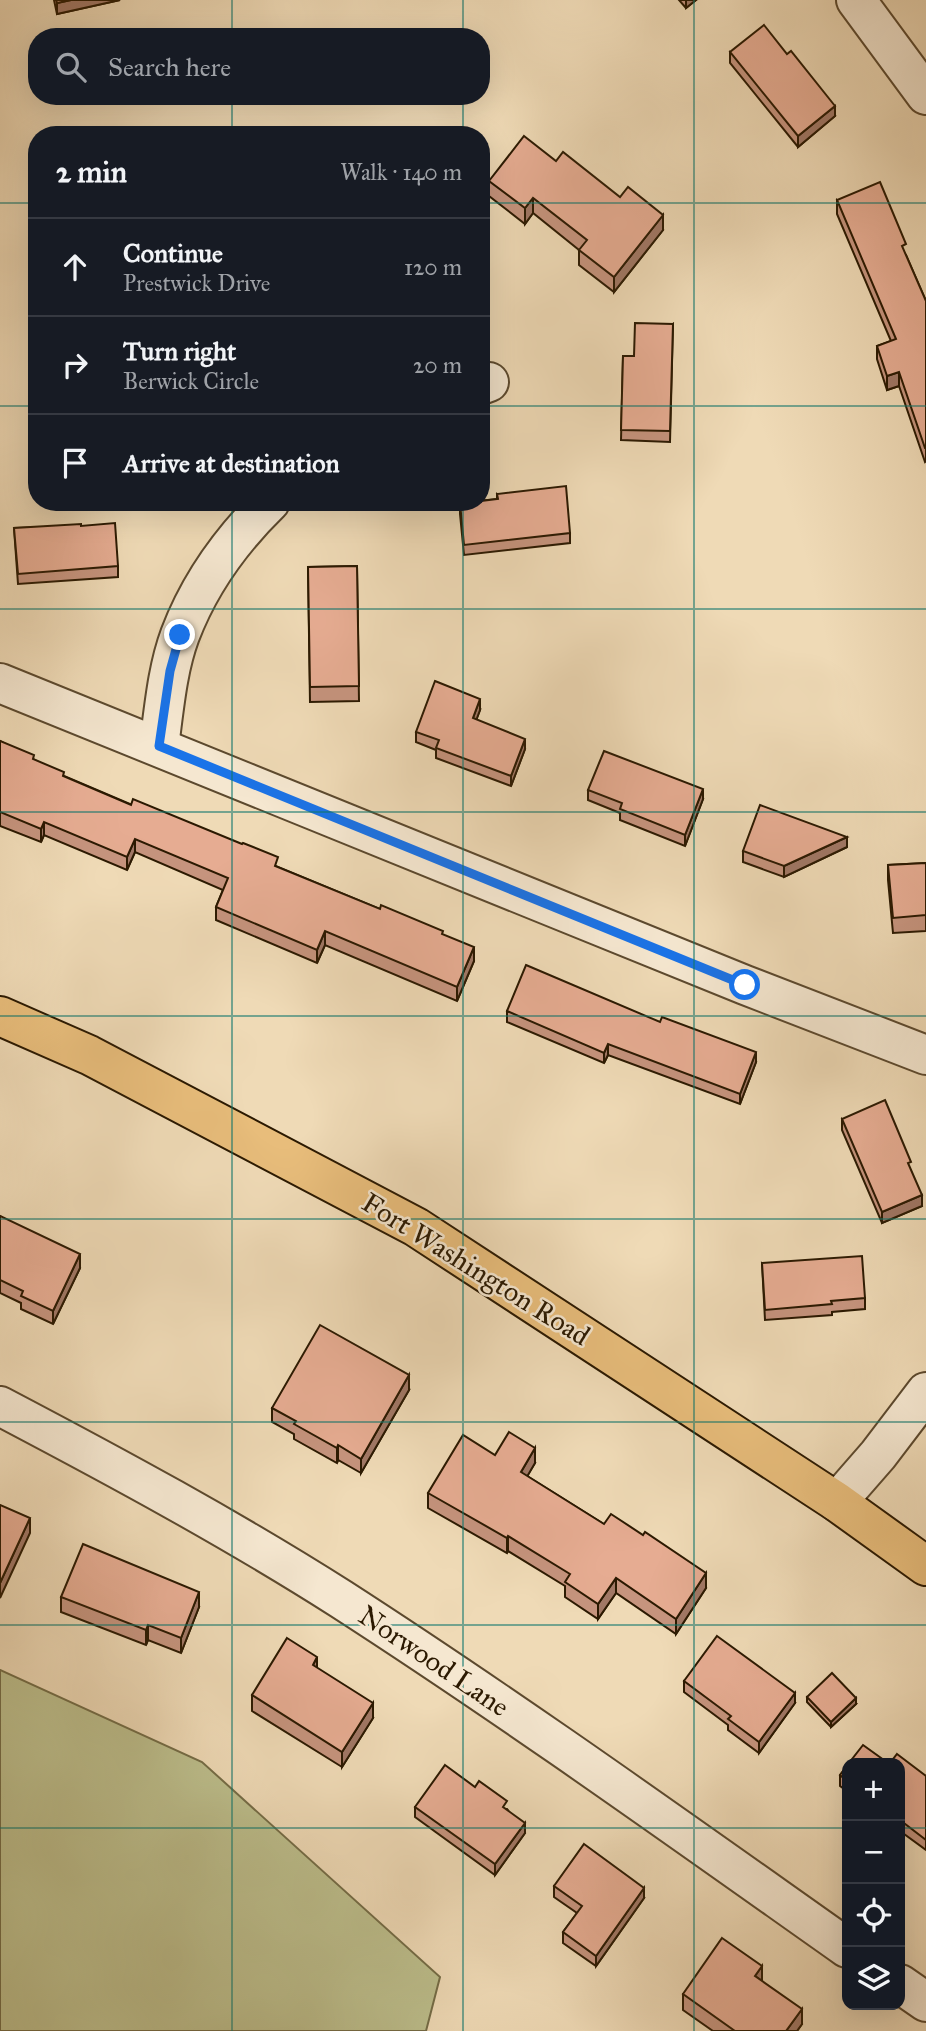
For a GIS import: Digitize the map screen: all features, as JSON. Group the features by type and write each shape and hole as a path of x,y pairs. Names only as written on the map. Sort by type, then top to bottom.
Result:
{"main road":[{"name":"Fort Washington Road","path":"0,1016 89,1055 416,1227 837,1502 926,1566"}],"street":[{"path":"856,0 926,95"},
{"path":"159,746 170,671 180,635 218,565 243,528 261,511"},
{"path":"0,683 745,985 926,1055"},
{"path":"837,1502 878,1455 926,1392"},
{"name":"Norwood Lane","path":"0,1406 174,1498 340,1599 518,1717 846,1947"},
{"path":"905,1987 926,2002"}],"green space":[{"path":"0,1670 202,1762 440,1977 426,2031 0,2031"}],"building":[{"path":"764,25 787,54 791,51 835,106 798,136 730,52"},
{"path":"524,136 556,161 563,152 620,197 628,187 663,215 614,277 579,250 587,240 533,198 525,208 490,180"},
{"path":"880,182 906,244 902,246 926,301 926,448 899,372 887,376 877,346 896,339 837,200"},
{"path":"635,323 673,324 670,431 621,430 623,356 634,356"},
{"path":"566,486 570,533 464,545 461,511 490,511 490,500 498,499 497,494"},
{"path":"115,523 118,566 18,574 14,528"},
{"path":"357,566 359,686 310,687 308,567"},
{"path":"435,681 480,699 473,718 525,739 511,776 436,748 439,740 416,732"},
{"path":"0,741 34,755 33,759 64,772 63,776 131,805 133,799 278,857 275,866 380,909 381,905 474,947 457,987 325,931 317,950 216,907 228,878 135,839 127,857 44,822 41,829 0,812"},
{"path":"604,751 703,789 685,835 620,809 622,803 588,790"},
{"path":"760,805 847,837 784,866 743,851"},
{"path":"926,863 926,915 893,918 888,865"},
{"path":"526,965 660,1022 662,1017 756,1052 740,1094 608,1044 604,1053 507,1011"},
{"path":"885,1100 922,1195 882,1212 842,1119"},
{"path":"0,1216 80,1254 53,1311 21,1296 23,1291 0,1280"},
{"path":"862,1256 865,1298 765,1310 762,1263"},
{"path":"320,1325 409,1375 361,1459 294,1424 296,1421 272,1408"},
{"path":"509,1432 535,1448 521,1472 604,1524 611,1514 643,1535 645,1532 706,1573 676,1619 616,1578 598,1604 565,1582 570,1574 508,1536 507,1538 428,1493 463,1435 495,1455"},
{"path":"0,1505 30,1518 0,1583"},
{"path":"83,1544 199,1592 181,1638 148,1625 146,1630 61,1597"},
{"path":"717,1636 795,1693 759,1742 728,1719 731,1716 684,1681"},
{"path":"287,1638 317,1657 313,1665 373,1703 342,1752 252,1695"},
{"path":"832,1673 856,1698 831,1722 807,1697"},
{"path":"863,1745 881,1758 853,1758"},
{"path":"905,1760 926,1776 926,1840 905,1824"},
{"path":"445,1765 475,1787 479,1781 507,1801 503,1807 525,1823 495,1864 415,1807"},
{"path":"584,1844 644,1888 596,1956 563,1932 582,1906 554,1886"},
{"path":"722,1938 762,1966 755,1976 802,2009 786,2031 735,2031 683,1994"}],"route":[{"path":"180,635 170,671 159,746 745,985"}]}
